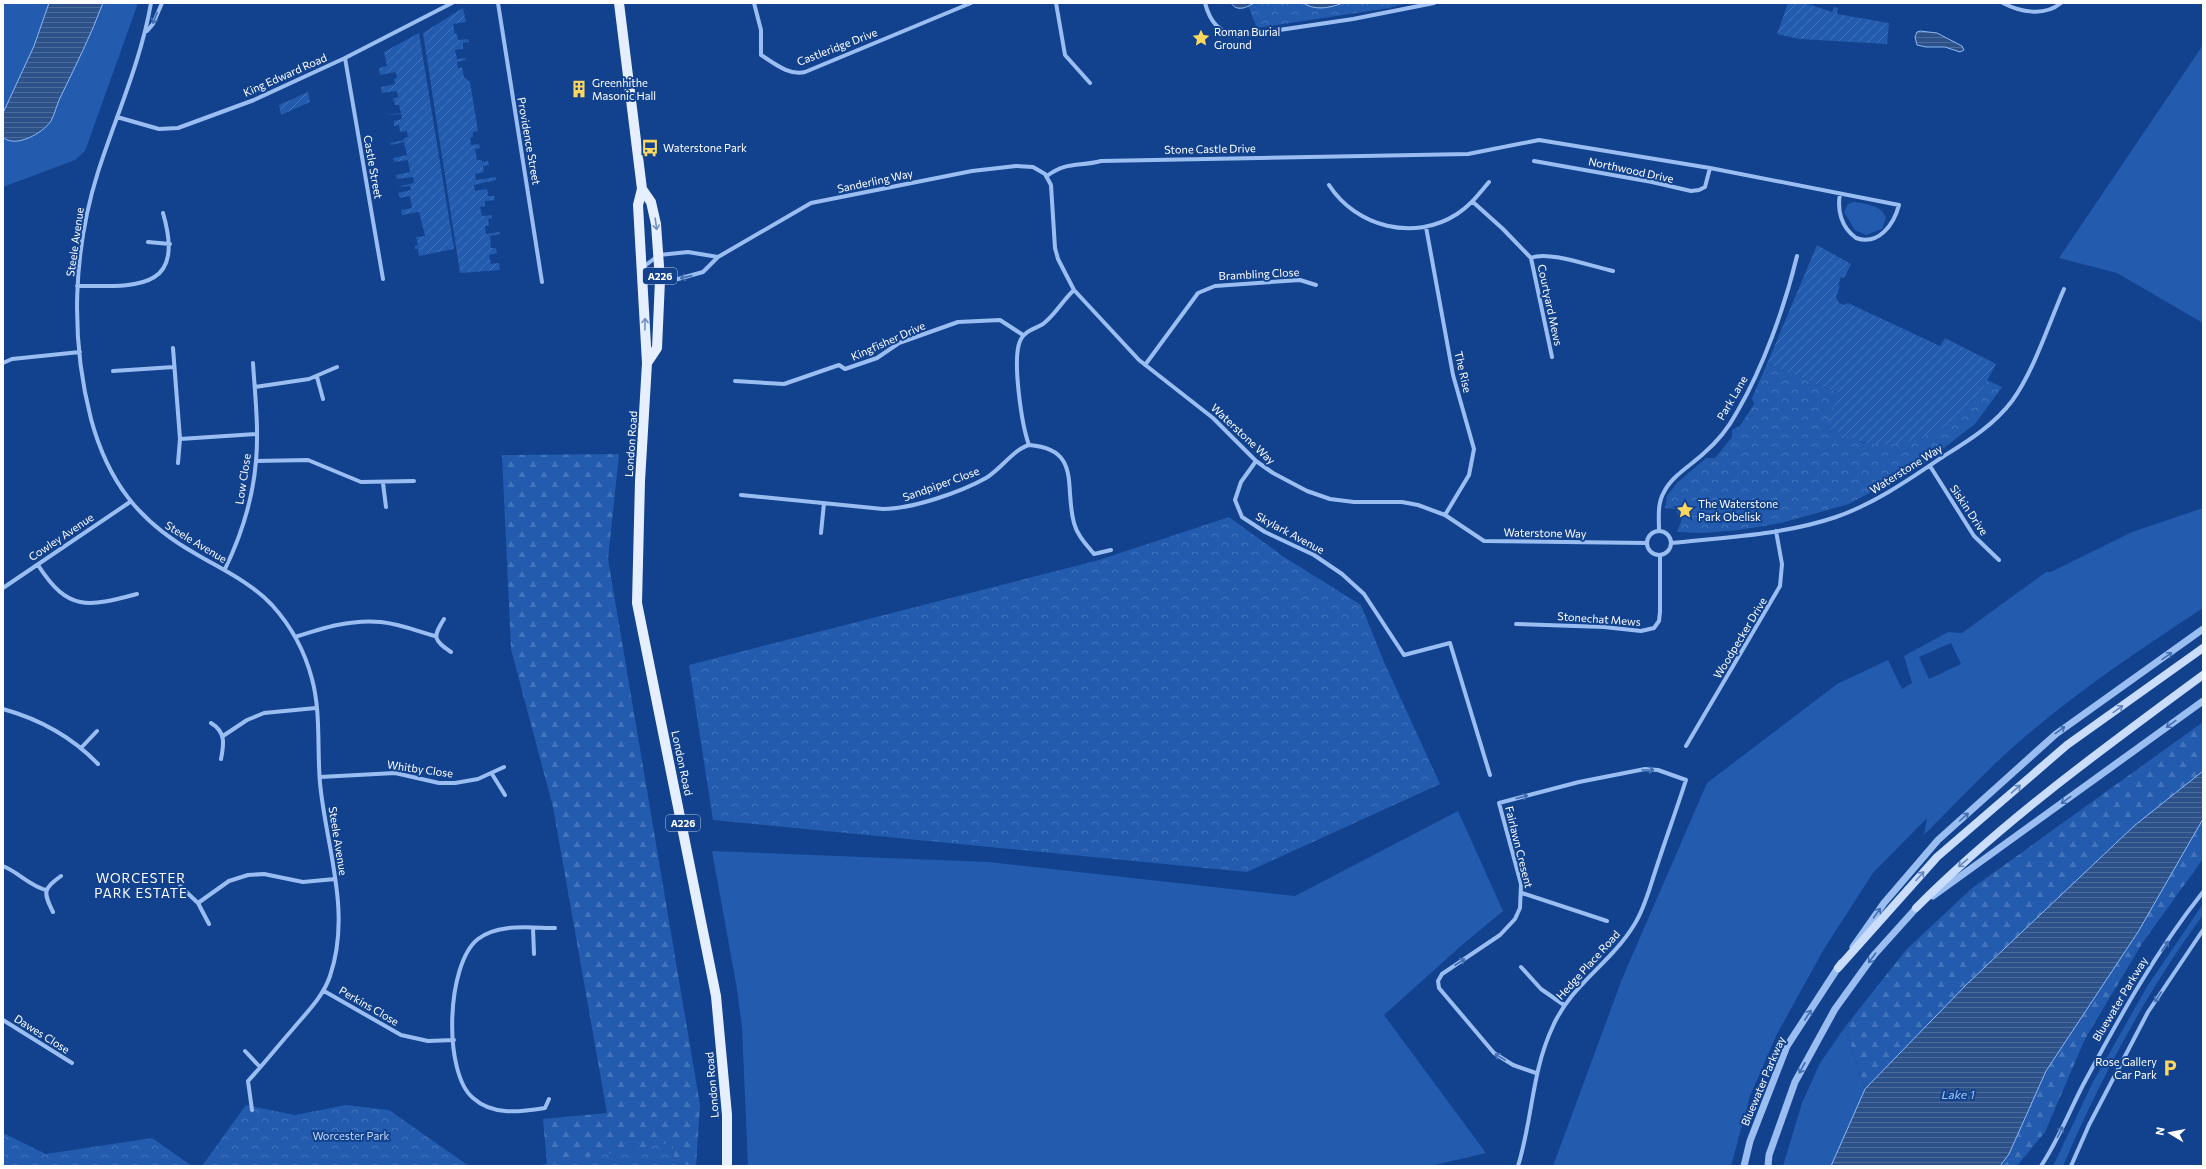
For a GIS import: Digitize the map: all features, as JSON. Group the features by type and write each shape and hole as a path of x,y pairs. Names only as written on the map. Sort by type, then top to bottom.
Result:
{"main road":[{"name":"London Road","path":"619,3 642,189 638,205 646,312 645,343 648,363 640,481 637,603 716,996 728,1115 727,1166"},
{"name":"London Road","path":"642,189 651,202 656,224 660,280 657,348 648,363"},
{"path":"1838,968 1937,857 2067,745 2203,648"},
{"path":"1916,908 1947,876 2078,768 2203,675"}],"street":[{"name":"Steele Avenue","path":"151,3 147,31 117,117 90,202 83,235 77,286 80,352 88,406 97,440 109,468 130,502 151,523 170,538 225,569 262,595 283,618 295,637 311,676 316,708 320,777 339,903 339,930 333,966 324,991 248,1081 252,1110"},
{"path":"147,31 153,24 162,3"},
{"name":"King Edward Road","path":"117,117 159,129 178,128 254,100 345,58 452,3"},
{"name":"Providence Street","path":"498,3 542,282"},
{"name":"Castleridge Drive","path":"754,3 761,30 761,56 787,71 797,73 805,72 971,3"},
{"path":"1056,3 1065,55 1090,83"},
{"path":"1205,3 1210,19 1215,25 1230,34 1242,36 1353,19 1434,3"},
{"path":"2003,3 2027,12 2044,10 2061,3"},
{"name":"Castle Street","path":"345,58 383,280"},
{"name":"Stone Castle Drive","path":"1047,176 1066,165 1127,159 1378,157 1468,154 1539,140 1710,168 1899,205 1896,216 1887,230 1882,234 1866,240 1857,239 1850,233 1840,218 1838,207 1840,194"},
{"name":"Northwood Drive","path":"1534,161 1652,182 1693,191 1702,189 1706,186 1710,168"},
{"name":"Sanderling Way","path":"660,280 678,279 703,272 718,258 811,204 931,178 990,169 1027,166 1037,169 1047,176"},
{"name":"Waterstone Way","path":"1047,176 1052,191 1055,248 1058,259 1074,290 1145,365 1213,418 1256,461 1276,476 1319,496 1354,502 1404,502 1445,515 1484,540 1647,543"},
{"path":"1328,185 1344,205 1370,221 1391,228 1426,227 1451,218 1473,202 1489,182"},
{"name":"Courtyard Mews","path":"1473,202 1496,222 1531,258 1552,357"},
{"path":"77,286 131,285 152,280 164,268 170,244 163,214"},
{"name":"The Rise","path":"1426,227 1453,375 1474,449 1469,475 1445,515"},
{"path":"148,242 170,244"},
{"path":"660,280 642,268 659,255 688,252 718,258"},
{"name":"Courtyard Mews","path":"1531,258 1540,256 1566,259 1613,271"},
{"name":"Park Lane","path":"1659,531 1660,502 1664,491 1672,480 1704,454 1721,435 1736,414 1751,388 1791,283 1797,256"},
{"name":"Brambling Close","path":"1145,365 1198,294 1206,289 1215,286 1300,280 1316,284"},
{"name":"Waterstone Way","path":"1671,542 1776,531 1836,517 1874,500 1930,466 1976,435 1994,420 2012,401 2026,377 2064,289"},
{"path":"1074,290 1046,321 1023,335 1018,350 1022,419 1029,445 1050,450 1062,458 1068,467 1071,509 1077,530 1094,554 1111,550"},
{"name":"Kingfisher Drive","path":"734,381 780,385 839,365 845,369 877,358 899,344 958,322 1000,320 1023,335"},
{"path":"173,348 180,439 178,463"},
{"path":"3,362 12,359 80,352"},
{"name":"Low Close","path":"225,569 235,548 245,515 256,460 255,387 253,363"},
{"path":"113,371 174,367"},
{"path":"255,387 288,383 317,377 337,367"},
{"path":"317,377 323,399"},
{"path":"180,439 256,434"},
{"name":"Sandpiper Close","path":"741,495 889,509 919,503 986,478 1022,448 1029,445"},
{"path":"256,460 308,460 326,466 356,480 383,483 414,481"},
{"name":"Skylark Avenue","path":"1256,461 1241,482 1234,500 1242,517 1265,532 1314,555 1342,574 1364,594 1404,655 1450,643 1490,775"},
{"name":"Siskin Drive","path":"1930,466 1974,536 1999,560"},
{"path":"383,483 386,507"},
{"name":"Cowley Avenue","path":"3,588 130,502"},
{"path":"821,533 824,503"},
{"path":"1659,531 1669,535 1671,542 1669,550 1660,555 1650,550 1647,543 1649,536 1659,531"},
{"name":"Woodpecker Drive","path":"1686,746 1780,586 1782,564 1776,531"},
{"name":"Stonechat Mews","path":"1516,624 1604,627 1641,631 1654,628 1659,621 1660,612 1660,555"},
{"path":"38,565 53,587 76,601 102,603 137,594"},
{"path":"444,619 436,636 439,644 451,652"},
{"path":"295,637 335,625 370,622 391,624 436,636"},
{"name":"Bluewater Parkway","path":"1744,1166 1750,1142 1787,1046 1838,968 1884,903 1938,840 2056,734 2203,630"},
{"path":"1768,1166 1769,1155 1795,1082 1835,1009 1874,955 1916,908 2203,701"},
{"path":"223,736 246,720 259,714 316,708"},
{"path":"3,709 45,725 81,748 98,764"},
{"path":"212,723 219,727 223,736 221,759"},
{"path":"81,748 97,731"},
{"name":"Whitby Close","path":"320,777 395,773 450,784 472,781 492,774 504,767"},
{"name":"Fairlawn Cresent","path":"1536,1073 1513,1065 1494,1053 1439,988 1438,981 1442,974 1500,935 1515,919 1520,908 1522,893 1499,803 1579,782 1645,769 1658,770 1686,780"},
{"path":"492,774 504,795"},
{"name":"Hedge Place Road","path":"1518,1166 1525,1145 1536,1073 1553,1026 1564,1005 1579,987 1618,948 1635,924 1646,900 1686,780"},
{"path":"3,866 17,873 36,886 46,890"},
{"path":"198,903 229,881 248,875 264,874 303,882 335,879"},
{"path":"53,912 48,901 46,890 49,884 61,876"},
{"path":"180,886 198,903 209,924"},
{"name":"Bluewater Parkway","path":"2041,1166 2050,1152 2082,1086 2130,999 2190,907 2203,892"},
{"path":"1522,893 1607,921"},
{"path":"533,928 534,954"},
{"path":"549,1099 545,1108 507,1112 492,1109 477,1102 466,1091 460,1080 454,1040 452,1008 454,988 461,964 472,945 481,937 499,930 555,928"},
{"path":"2071,1166 2089,1125 2148,1012 2203,930"},
{"path":"1521,967 1541,989 1564,1005"},
{"name":"Perkins Close","path":"324,991 401,1034 428,1041 454,1040"},
{"name":"Dawes Close","path":"3,1020 72,1063"},
{"path":"245,1051 260,1067"}],"green space":[{"path":"3,3 138,3 85,151 75,160 3,187"},
{"path":"1247,3 1407,3 1389,8 1257,28"},
{"path":"1788,3 1805,3 1832,12 1834,7 1838,8 1837,14 1889,23 1887,44 1800,39 1777,34"},
{"path":"463,8 466,22 453,24 458,40 468,39 469,42 463,43 463,49 455,50 457,59 465,58 466,60 457,62 458,68 462,67 464,77 470,82 478,131 473,132 473,137 470,138 471,145 479,144 480,148 475,149 477,160 482,160 482,162 488,161 489,165 483,166 484,172 475,174 476,180 496,177 496,180 474,185 475,191 487,189 488,196 494,196 495,200 485,201 485,206 480,207 482,216 492,215 492,218 488,219 489,226 485,226 486,234 500,232 500,234 490,236 491,248 496,248 497,253 489,255 491,264 499,263 500,270 460,273 423,33"},
{"path":"419,33 454,249 419,256 418,249 415,249 415,246 418,245 416,237 425,236 419,212 402,215 401,210 412,208 410,196 400,198 398,193 411,190 410,186 397,187 414,183 413,177 397,179 396,175 410,172 408,160 394,162 393,158 407,155 404,142 391,145 390,143 404,140 404,138 408,137 407,131 400,132 399,125 394,126 394,121 402,119 401,114 385,115 401,113 399,105 395,105 393,98 398,97 397,91 382,93 381,87 395,84 394,79 397,78 396,72 380,75 379,68 387,66 384,52"},
{"path":"2203,45 2203,323 2117,273 2059,258"},
{"path":"308,92 310,102 281,115 279,105"},
{"path":"1854,202 1873,206 1881,210 1886,218 1882,229 1866,235 1855,230 1844,212 1848,204"},
{"path":"1817,245 1851,264 1844,278 1841,277 1838,285 1840,286 1836,297 1839,303 1844,305 1848,303 1940,346 1945,338 1996,364 1979,396 1965,412 1943,428 1917,439 1903,443 1889,444 1863,442 1849,438 1826,427 1839,393 1767,364"},
{"path":"1767,364 1839,393 1848,437 1864,443 1885,444 1902,442 1978,397 1987,380 2002,387 1975,424 1923,464 1849,504 1781,523 1739,530 1703,533 1677,532 1682,519 1678,515 1676,509 1665,508 1667,496 1677,483 1706,458 1715,458 1732,437 1732,430 1740,426 1754,404 1752,398"},
{"path":"619,454 608,559 700,1105 696,1166 536,1166 547,1164 543,1119 607,1113 553,807 511,649 502,455"},
{"path":"2203,508 2203,608 2124,661 2047,718 1989,769 1924,835 1927,818 1873,873 1824,949 1777,1034 1750,1096 1731,1166 1553,1166 1622,979 1707,783 1837,684 1888,660 1902,689 1912,683 1904,656 1948,632 1962,633 2046,572 2051,572 2132,532","holes":["1951,643 1961,664 1929,679 1919,657"]},
{"path":"1229,517 1284,557 1361,605 1384,662 1440,784 1247,872 713,820 689,665 1099,560"},
{"path":"2203,722 2203,771 2134,826 1967,984 1865,1089 1845,1027 1906,950 1971,889"},
{"path":"1458,811 1503,911 1462,945 1384,1015 1486,1153 1431,1166 748,1166 742,1027 737,989 712,851 989,862 1295,896"},
{"path":"2203,819 2203,859 2143,942 2085,1039 2045,1132 2017,1166 2000,1166 2009,1154 2046,1071 2138,932"},
{"path":"2203,904 2203,915 2162,974 2126,1036 2093,1100 2063,1166 2053,1166 2093,1082 2148,985"},
{"path":"1845,1027 1865,1089 1831,1166 1783,1166 1802,1103 1820,1063"},
{"name":"Worcester Park","path":"246,1105 295,1115 346,1105 389,1110 469,1166 202,1166"},
{"path":"3,1133 46,1154 152,1138 192,1166 3,1166"},
{"path":"673,1142 675,1166 535,1166 547,1164"}],"water":[{"path":"49,3 103,3 51,121 42,130 28,138 14,141 8,140 3,137 3,113 34,46"},
{"path":"1231,3 1254,3 1245,8 1236,8"},
{"path":"1303,3 1343,3 1318,8 1308,6"},
{"path":"1917,32 1937,33 1962,46 1964,50 1960,52 1945,47 1926,47 1917,45 1915,37"},
{"name":"Lake 1","path":"2203,771 2203,819 2138,932 2046,1071 2009,1154 2000,1166 1831,1166 1865,1089 1967,984 2134,826"}],"place":[{"name":"Roman Burial Ground","path":"1201,38"},
{"name":"Greenhithe Masonic Hall","path":"579,89"},
{"name":"Waterstone Park","path":"650,148"},
{"name":"The Waterstone Park Obelisk","path":"1685,510"},
{"name":"Rose Gallery Car Park","path":"2170,1068"}],"district":[{"name":"WORCESTER PARK ESTATE","path":"141,886"}]}
